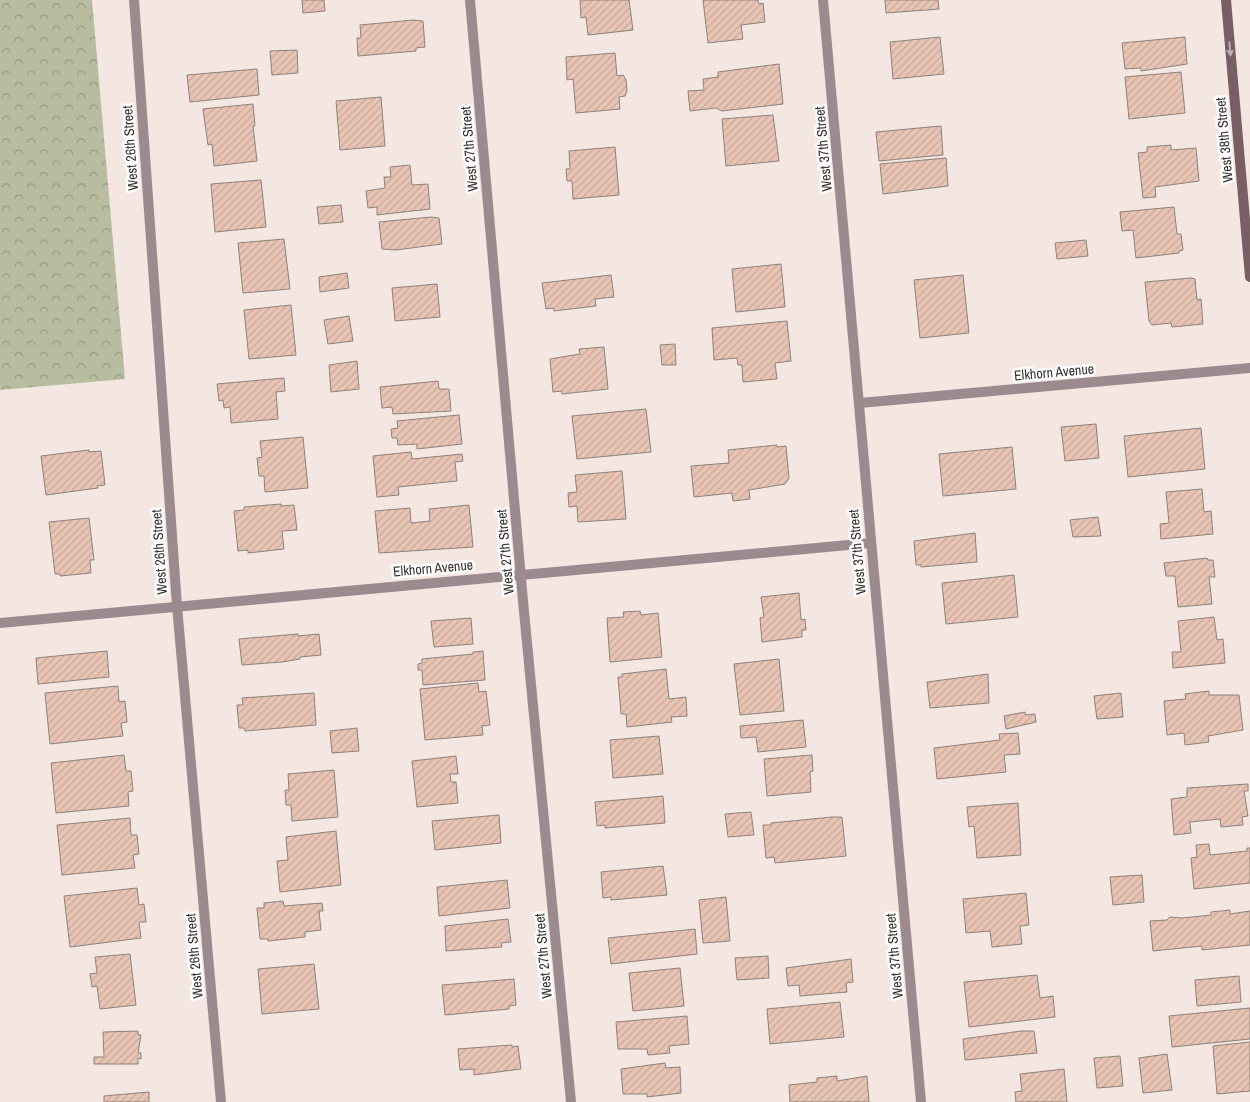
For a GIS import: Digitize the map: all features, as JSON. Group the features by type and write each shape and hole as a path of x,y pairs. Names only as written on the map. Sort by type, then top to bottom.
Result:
{"street":[{"name":"West 26th Street","path":"134,0 177,606 221,1102"},
{"name":"West 27th Street","path":"470,0 520,574 571,1102"},
{"name":"West 37th Street","path":"824,0 860,403 870,543 921,1102"},
{"name":"West 38th Street","path":"1226,0 1250,278"},
{"name":"Elkhorn Avenue","path":"860,403 1250,368"},
{"name":"Elkhorn Avenue","path":"0,623 870,543"}],"green space":[{"path":"0,0 92,0 125,379 0,390"}],"building":[{"path":"302,0 324,0 325,11 303,13"},
{"path":"580,0 629,0 633,30 588,35 586,17 581,18"},
{"path":"703,0 758,0 759,4 763,3 765,22 741,25 743,39 708,43"},
{"path":"885,0 938,0 939,9 886,13"},
{"path":"413,20 423,21 425,47 416,48 416,51 358,56 357,38 361,38 360,25"},
{"path":"940,37 944,74 893,79 890,42"},
{"path":"1185,37 1187,64 1141,71 1141,68 1125,69 1122,43"},
{"path":"297,50 298,73 272,75 270,51"},
{"path":"615,53 617,76 623,75 626,80 627,91 625,96 619,97 620,109 576,113 573,79 567,80 566,57"},
{"path":"779,64 783,104 722,111 716,108 690,111 688,91 704,90 703,79 718,77 718,72"},
{"path":"257,69 259,95 190,102 187,75"},
{"path":"1181,72 1185,113 1129,119 1125,77"},
{"path":"381,97 385,146 340,150 336,101"},
{"path":"253,104 255,126 253,126 257,161 214,166 212,144 208,145 203,109"},
{"path":"773,115 779,161 726,166 722,119"},
{"path":"941,126 943,155 879,161 876,132"},
{"path":"1171,145 1171,150 1196,148 1199,181 1155,187 1156,197 1143,198 1138,153 1147,152 1147,147"},
{"path":"615,147 619,195 573,199 572,181 567,181 566,169 570,169 569,151"},
{"path":"946,158 948,186 883,194 880,164"},
{"path":"410,165 412,185 428,184 430,209 377,215 377,207 368,208 366,191 385,188 384,177 391,177 390,167"},
{"path":"261,180 266,227 215,232 211,184"},
{"path":"341,205 343,222 319,224 317,207"},
{"path":"1174,207 1177,234 1181,234 1183,250 1179,251 1179,253 1136,258 1133,230 1122,231 1120,212"},
{"path":"431,217 439,218 442,244 396,250 382,249 379,222"},
{"path":"284,239 290,289 243,293 238,243"},
{"path":"1086,240 1088,256 1057,259 1055,243"},
{"path":"781,264 785,307 736,312 732,269"},
{"path":"347,273 349,288 320,292 319,277"},
{"path":"611,275 614,297 595,299 596,306 554,311 553,308 546,309 542,283"},
{"path":"963,275 969,333 920,338 914,280"},
{"path":"1195,279 1197,300 1201,299 1203,324 1172,327 1171,323 1152,325 1149,321 1145,282"},
{"path":"437,284 440,317 395,321 392,288"},
{"path":"291,305 296,355 249,359 244,310"},
{"path":"349,316 353,341 328,344 324,320"},
{"path":"787,321 791,361 775,363 777,379 743,382 742,365 738,365 737,358 714,360 712,328"},
{"path":"675,344 676,365 662,365 660,345"},
{"path":"604,347 608,389 562,394 562,391 553,392 550,359 580,354 579,349"},
{"path":"357,361 359,389 331,392 329,365"},
{"path":"284,378 285,391 276,392 278,419 231,423 230,407 224,408 223,400 219,401 217,384"},
{"path":"438,381 439,389 449,389 451,411 393,414 392,407 382,408 380,387"},
{"path":"646,409 651,452 577,459 572,416"},
{"path":"459,415 462,444 417,449 417,444 398,445 397,438 392,438 391,429 398,428 397,421"},
{"path":"1096,424 1099,458 1065,461 1061,427"},
{"path":"1201,428 1205,469 1128,477 1124,436"},
{"path":"303,437 308,488 265,492 264,476 259,476 257,458 262,457 260,441"},
{"path":"777,445 777,447 786,446 789,478 785,484 749,490 750,499 733,501 732,493 694,497 691,466 729,463 728,450"},
{"path":"1012,447 1016,489 943,496 939,454"},
{"path":"89,450 89,452 101,451 105,485 97,486 98,488 46,495 41,456"},
{"path":"411,452 412,459 462,454 463,461 455,462 457,481 398,487 399,495 377,497 373,456"},
{"path":"622,471 626,519 578,522 577,506 569,507 568,493 577,492 575,475"},
{"path":"1202,489 1204,512 1211,511 1213,534 1161,539 1160,524 1169,523 1166,492"},
{"path":"281,504 281,506 294,505 297,530 282,531 284,549 248,553 248,550 238,551 234,511 244,510 244,507"},
{"path":"469,505 473,547 379,553 375,511 410,508 411,523 430,521 429,509"},
{"path":"1098,517 1101,536 1073,537 1070,520"},
{"path":"89,518 94,560 90,560 91,573 60,576 60,574 55,574 49,522"},
{"path":"975,533 977,562 921,567 921,565 916,565 914,541"},
{"path":"1207,558 1208,560 1213,560 1215,577 1209,577 1212,604 1178,607 1175,576 1166,576 1164,563"},
{"path":"1014,575 1018,617 946,624 942,583"},
{"path":"799,593 801,620 805,619 806,630 802,630 802,637 762,642 760,618 764,617 761,597"},
{"path":"640,611 641,615 658,613 662,657 610,662 607,618 624,617 623,612"},
{"path":"1214,617 1217,640 1223,639 1225,663 1173,668 1172,652 1181,652 1178,621"},
{"path":"471,618 473,644 434,647 431,621"},
{"path":"298,634 298,636 319,634 321,655 300,657 300,659 282,662 242,665 239,639"},
{"path":"107,651 109,677 38,684 36,658"},
{"path":"483,651 485,680 423,685 422,670 418,670 418,664 422,663 422,659 473,654 473,652"},
{"path":"779,659 784,711 740,715 734,664"},
{"path":"666,669 669,699 686,697 687,716 671,717 672,722 627,727 626,714 621,714 618,677 622,677 622,674"},
{"path":"988,674 989,703 930,708 927,682"},
{"path":"478,683 479,692 486,691 490,725 482,726 483,735 425,740 420,689"},
{"path":"118,686 119,702 125,701 127,722 121,723 123,736 50,744 45,693"},
{"path":"1209,691 1209,695 1239,695 1243,730 1208,736 1209,742 1185,745 1184,733 1167,735 1164,701 1186,699 1185,694"},
{"path":"314,693 316,725 245,731 244,728 239,728 237,705 243,705 242,698"},
{"path":"1121,693 1123,717 1097,719 1094,696"},
{"path":"1025,712 1026,715 1035,714 1036,722 1006,729 1004,716"},
{"path":"803,720 806,747 758,752 756,737 741,738 740,726"},
{"path":"357,728 359,751 332,753 330,731"},
{"path":"1018,733 1020,754 1004,755 1006,772 937,779 934,748 1000,740 999,734"},
{"path":"659,736 663,774 613,778 610,740"},
{"path":"124,755 126,771 131,771 133,791 128,792 129,806 56,813 51,763"},
{"path":"812,755 813,771 810,772 811,792 767,796 764,759"},
{"path":"456,756 458,774 450,774 451,782 456,782 458,803 417,807 412,761"},
{"path":"334,770 338,817 292,821 291,805 286,805 285,790 289,790 288,774"},
{"path":"1248,784 1248,791 1244,791 1248,816 1242,817 1243,825 1221,827 1220,819 1190,822 1191,833 1174,835 1171,799 1187,797 1187,788"},
{"path":"663,796 665,823 605,828 605,825 597,826 595,802"},
{"path":"1018,803 1021,855 977,858 974,826 969,827 967,807"},
{"path":"751,812 754,835 728,837 725,814"},
{"path":"499,815 501,843 435,850 432,821"},
{"path":"842,817 846,856 775,863 774,857 766,858 763,825"},
{"path":"130,818 131,835 137,835 139,854 133,855 135,868 62,875 57,825"},
{"path":"336,831 341,885 280,892 277,861 288,860 286,837"},
{"path":"1209,844 1210,855 1247,851 1247,848 1250,848 1250,883 1194,889 1191,858 1197,857 1196,845"},
{"path":"663,866 667,895 611,900 611,897 603,898 601,872"},
{"path":"1142,875 1144,902 1113,905 1110,877"},
{"path":"507,880 510,908 439,916 437,887"},
{"path":"137,888 139,905 144,904 146,922 139,922 141,938 70,947 64,896"},
{"path":"1026,893 1029,925 1020,926 1022,944 992,947 990,931 966,933 963,899"},
{"path":"726,897 730,941 703,943 699,900"},
{"path":"283,901 284,906 322,903 323,911 319,911 321,930 305,932 305,937 268,941 268,939 260,939 257,908 264,908 264,903"},
{"path":"1230,910 1230,914 1250,911 1250,945 1202,950 1202,946 1153,951 1150,921 1167,920 1170,917 1182,918 1211,915 1211,912"},
{"path":"508,919 511,942 501,943 502,947 446,951 445,926"},
{"path":"695,929 697,954 611,964 608,938"},
{"path":"130,954 136,1005 100,1009 97,986 92,987 90,974 97,973 95,957"},
{"path":"768,956 769,978 737,980 735,958"},
{"path":"851,959 853,982 846,983 847,992 800,996 799,985 788,986 786,968"},
{"path":"314,964 319,1009 262,1014 258,969"},
{"path":"680,968 684,1006 633,1011 629,973"},
{"path":"1037,975 1040,998 1053,996 1055,1017 969,1027 964,982"},
{"path":"1239,976 1241,1002 1197,1006 1195,980"},
{"path":"514,979 516,1005 509,1006 509,1009 445,1015 442,985"},
{"path":"840,1002 844,1037 770,1044 767,1009"},
{"path":"1250,1008 1250,1039 1172,1047 1169,1016"},
{"path":"687,1016 689,1044 669,1046 670,1053 648,1055 647,1049 618,1049 616,1022"},
{"path":"138,1031 138,1035 141,1035 138,1053 141,1053 141,1059 138,1058 138,1064 94,1064 94,1057 104,1057 103,1032"},
{"path":"1034,1031 1037,1053 965,1060 963,1039"},
{"path":"1250,1042 1250,1091 1217,1094 1213,1046"},
{"path":"512,1045 512,1047 518,1046 521,1069 474,1075 474,1069 460,1070 458,1049"},
{"path":"1167,1054 1172,1090 1143,1093 1139,1058"},
{"path":"1120,1056 1123,1086 1097,1088 1094,1058"},
{"path":"665,1063 666,1068 680,1067 681,1093 647,1097 647,1094 623,1094 621,1069"},
{"path":"1064,1069 1067,1102 1016,1102 1015,1092 1022,1091 1020,1074"},
{"path":"837,1076 837,1081 867,1076 869,1102 790,1102 789,1085 817,1082 817,1078"},
{"path":"149,1092 149,1102 104,1102 104,1096"}]}
